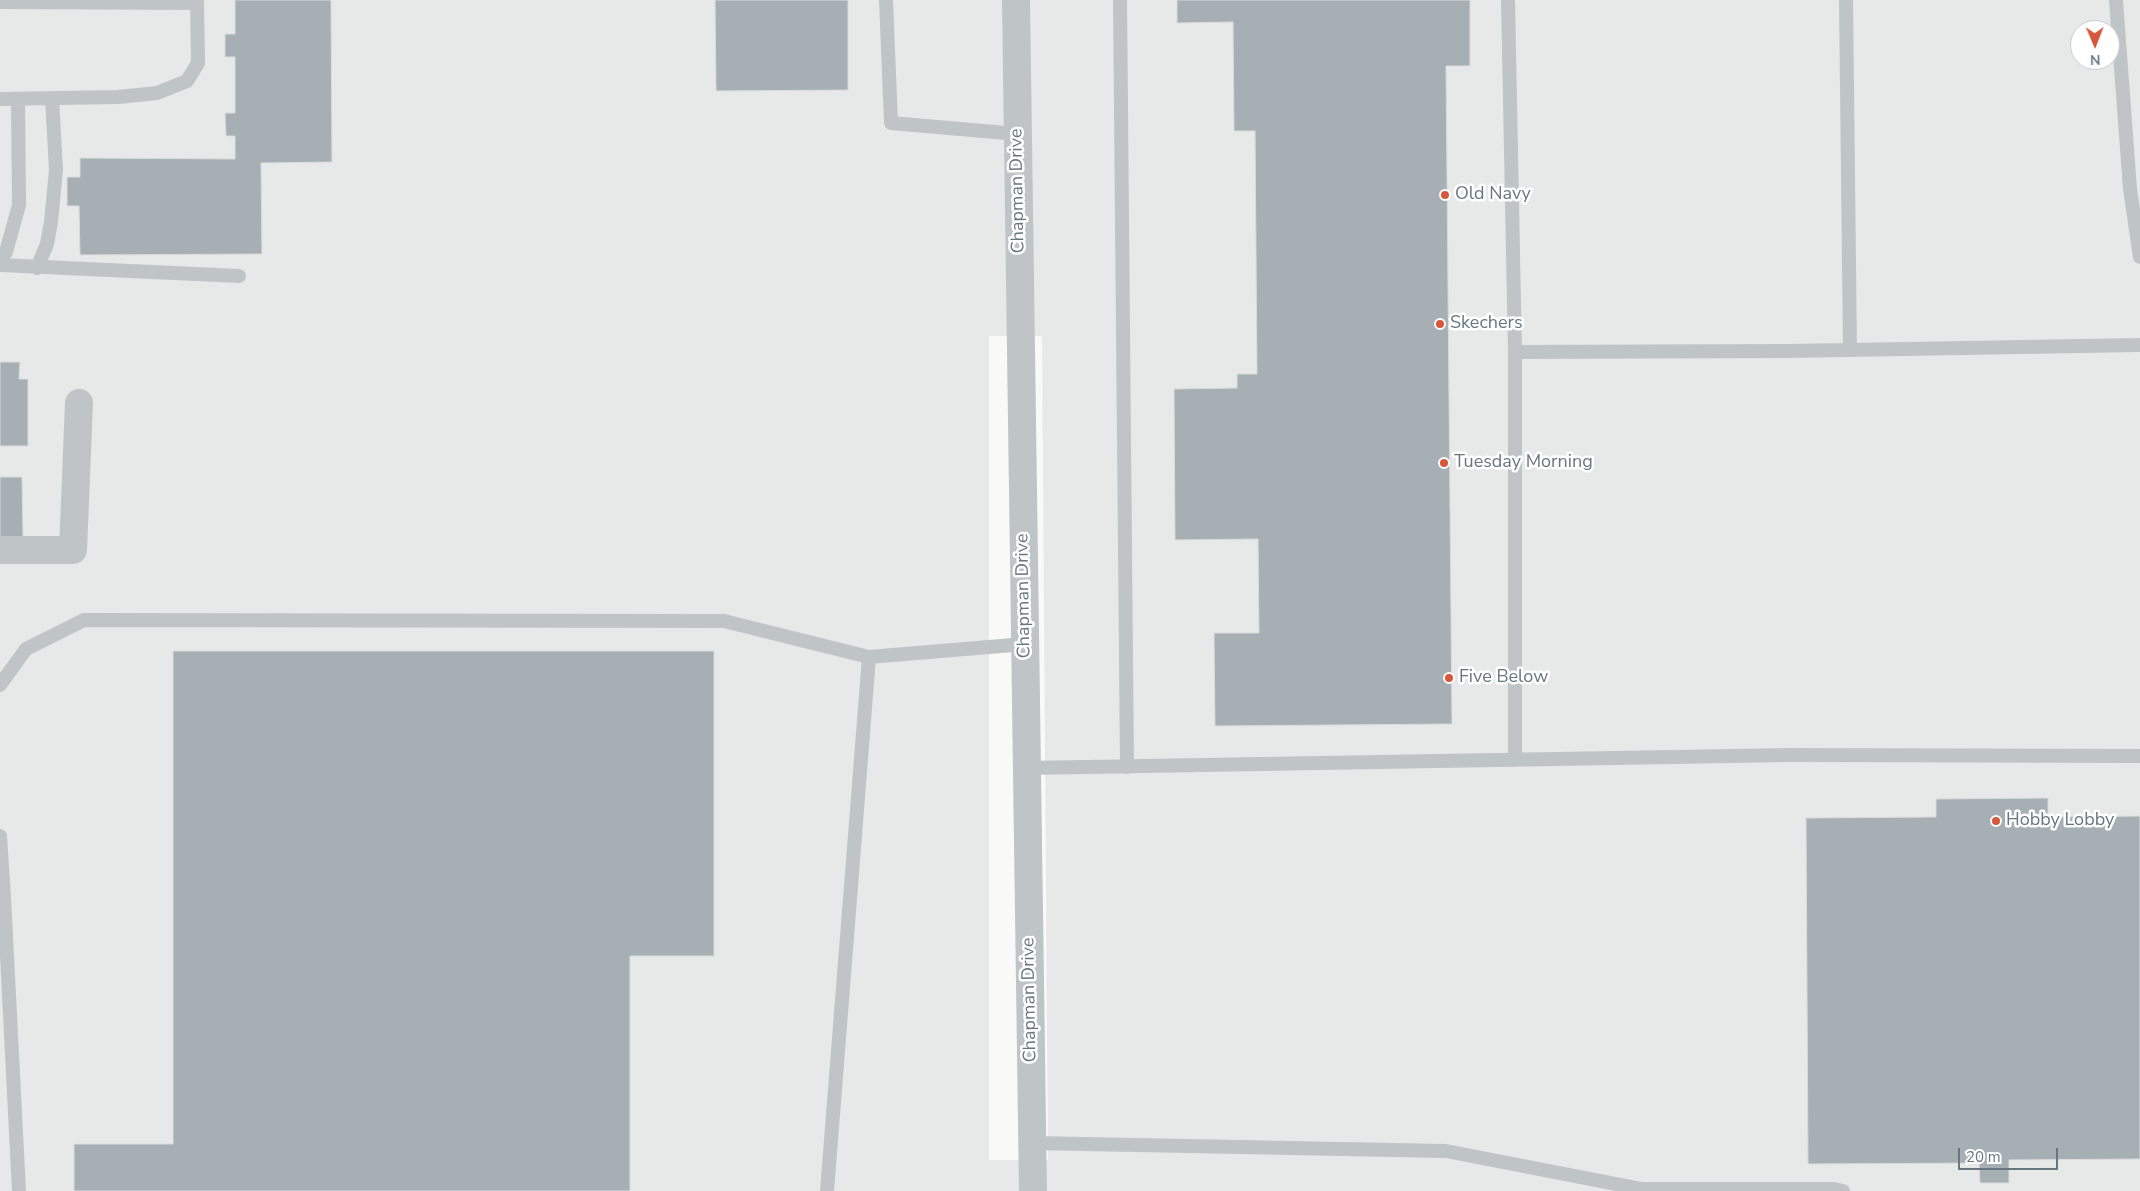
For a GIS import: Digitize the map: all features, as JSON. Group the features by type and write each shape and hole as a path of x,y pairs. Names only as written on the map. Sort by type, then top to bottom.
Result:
{"street":[{"name":"Chapman Drive","path":"1016,0 1033,1191"},
{"path":"0,550 73,550 79,403"}],"lane":[{"path":"886,0 892,123 1018,134"},
{"path":"1120,0 1127,767"},
{"path":"1508,0 1515,352 1515,760"},
{"path":"1846,0 1850,350"},
{"path":"2116,0 2130,189 2140,257"},
{"path":"0,2 197,2 198,63 187,80 157,93 118,97 0,99"},
{"path":"37,268 47,244 56,170 52,98"},
{"path":"0,260 6,252 19,205 18,99"},
{"path":"0,265 239,276"},
{"path":"1515,352 1850,350 2140,345"},
{"path":"0,685 26,649 84,620 724,621 869,657 1025,644"},
{"path":"827,1191 869,657"},
{"path":"1027,768 1790,754 2140,756"},
{"path":"0,836 19,1191"},
{"path":"1032,1143 1446,1151 1642,1189 1834,1189 1843,1191"}],"shaded area":[{"path":"0,0 2140,0 2140,1191 0,1191","holes":["989,336 1042,336 1048,1160 989,1160"]}],"building":[{"path":"235,0 331,0 332,162 261,163 262,254 80,255 79,206 67,206 67,177 80,177 80,158 235,159 235,136 226,136 225,113 235,113 235,57 225,57 225,34 235,34"},
{"path":"715,0 848,0 848,90 716,91"},
{"path":"1177,0 1470,0 1470,66 1446,66 1452,724 1215,726 1214,633 1259,633 1258,539 1175,540 1174,389 1237,388 1237,374 1257,374 1255,131 1234,131 1233,22 1177,23"},
{"path":"0,362 20,362 19,379 28,379 28,446 0,446"},
{"path":"0,477 22,477 23,537 0,537"},
{"path":"173,651 714,651 714,956 630,956 630,1191 74,1191 74,1144 173,1144"},
{"path":"2048,798 2048,817 2140,816 2140,1159 2009,1160 2009,1183 1980,1183 1979,1163 1808,1164 1806,818 1936,817 1936,799"}],"place":[{"name":"Old Navy","path":"1445,195"},
{"name":"Skechers","path":"1440,324"},
{"name":"Tuesday Morning","path":"1444,463"},
{"name":"Five Below","path":"1449,678"},
{"name":"Hobby Lobby","path":"1996,821"}]}
